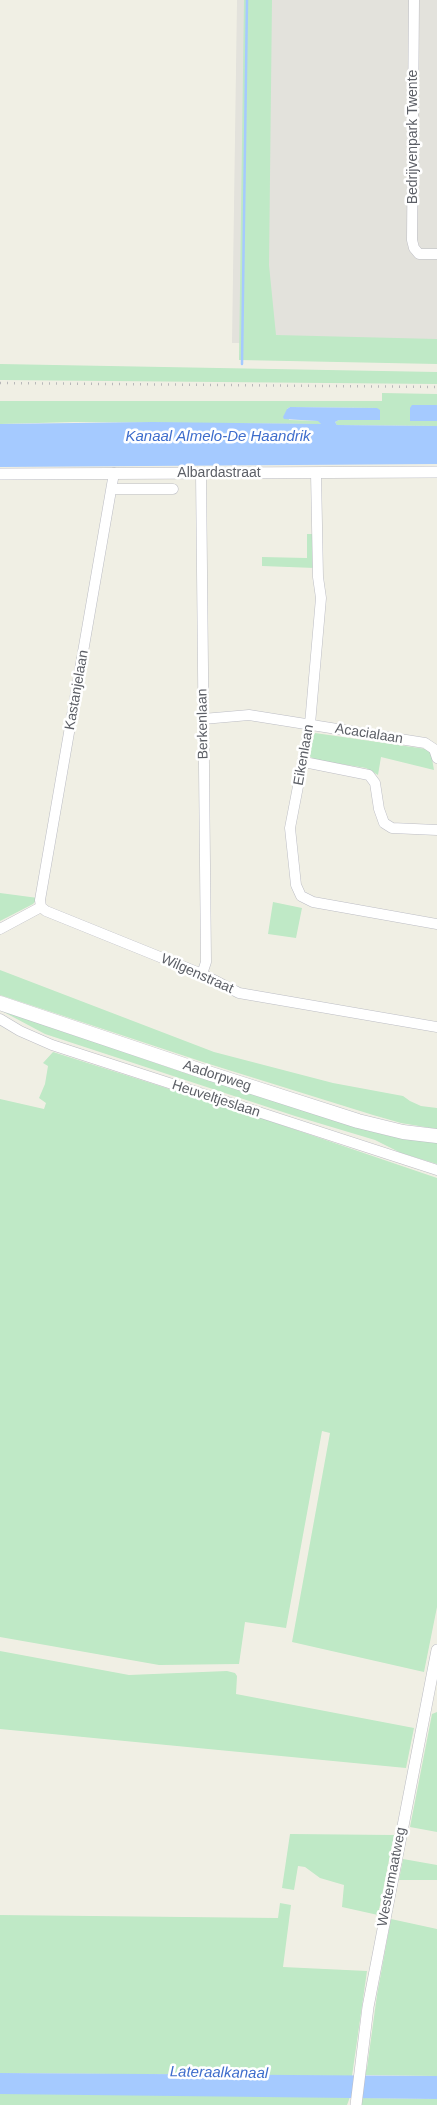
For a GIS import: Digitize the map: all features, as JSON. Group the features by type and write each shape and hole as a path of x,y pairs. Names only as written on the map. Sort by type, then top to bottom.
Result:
{"main road":[{"name":"Aadorpweg","path":"0,1003 358,1121 403,1132 437,1136"}],"street":[{"name":"Bedrijvenpark Twente","path":"414,0 412,240 414,248 420,254 437,254"},
{"name":"Albardastraat","path":"0,474 437,472"},
{"name":"Kastanjelaan","path":"41,907 40,900 114,473"},
{"name":"Berkenlaan","path":"201,473 206,962 202,974"},
{"name":"Eikenlaan","path":"316,473 318,577 321,598 310,724 290,828 296,885 301,896 313,902 437,924"},
{"name":"Albardastraat","path":"112,489 172,489"},
{"name":"Acacialaan","path":"203,719 249,715 426,743 434,749 437,758"},
{"path":"304,762 369,775 375,783 379,809 384,824 392,828 437,830"},
{"path":"0,929 41,907"},
{"name":"Wilgenstraat","path":"41,907 46,911 202,974 239,993 437,1027"},
{"name":"Heuveltjeslaan","path":"0,1019 20,1031 52,1045 437,1170"},
{"name":"Westermaatweg","path":"356,2102 368,2007 437,1650"}],"shaded area":[{"path":"237,0 437,0 437,344 232,343"}],"green space":[{"path":"244,0 272,0 269,265 276,335 437,339 437,364 239,360"},
{"path":"0,364 437,372 437,384 0,380"},
{"path":"382,393 437,394 437,405 412,405 411,421 437,421 437,426 337,425 335,422 339,420 379,420 377,408 290,407 287,409 289,420 319,421 321,424 74,422 0,424 0,401 382,401"},
{"path":"307,534 315,534 315,568 262,566 262,557 307,558"},
{"path":"315,733 426,749 431,753 434,770 381,757 378,775 366,768 316,760 309,756"},
{"path":"0,893 38,898 33,904 0,921"},
{"path":"273,902 302,908 296,938 268,934"},
{"path":"0,970 214,1052 333,1083 403,1096 421,1106 437,1108 437,1129 401,1123 373,1115 206,1063 0,995"},
{"path":"0,1010 191,1075 363,1129 389,1136 437,1142 437,1164 401,1153 375,1140 295,1116 45,1034"},
{"path":"53,1052 267,1120 437,1178 437,1607 424,1672 292,1642 330,1433 322,1431 286,1628 245,1622 239,1664 159,1665 0,1637 0,1099 44,1109 46,1103 39,1098 45,1084 48,1066 43,1063"},
{"path":"0,1651 129,1675 227,1671 235,1673 237,1676 236,1694 414,1728 406,1768 0,1729"},
{"path":"437,1712 437,1832 410,1827 432,1714"},
{"path":"290,1834 394,1835 378,1915 342,1907 344,1885 320,1878 305,1867 298,1866 294,1890 282,1888"},
{"path":"403,1859 437,1865 437,1880 399,1880"},
{"path":"280,1903 291,1905 283,1967 367,1971 352,2076 0,2073 0,1915 278,1918"},
{"path":"391,1919 437,1929 437,2076 364,2075 367,2068 377,1995"},
{"path":"0,2094 350,2097 347,2105 0,2105"},
{"path":"361,2098 437,2099 437,2105 362,2105"}],"water":[{"path":"412,405 437,405 437,421 410,421 410,408"},
{"name":"Kanaal Almelo-De Haandrik","path":"290,407 377,408 380,410 380,420 339,420 335,422 337,425 437,426 437,464 0,467 0,424 153,422 321,424 318,421 284,419 283,417 287,409"},
{"path":"0,2073 437,2076 437,2099 0,2094"}],"waterway":[{"path":"242,364 247,0"}],"railway":[{"path":"0,383 437,387"}],"water label":[{"name":"Lateraalkanaal","path":"219,2073"}]}
